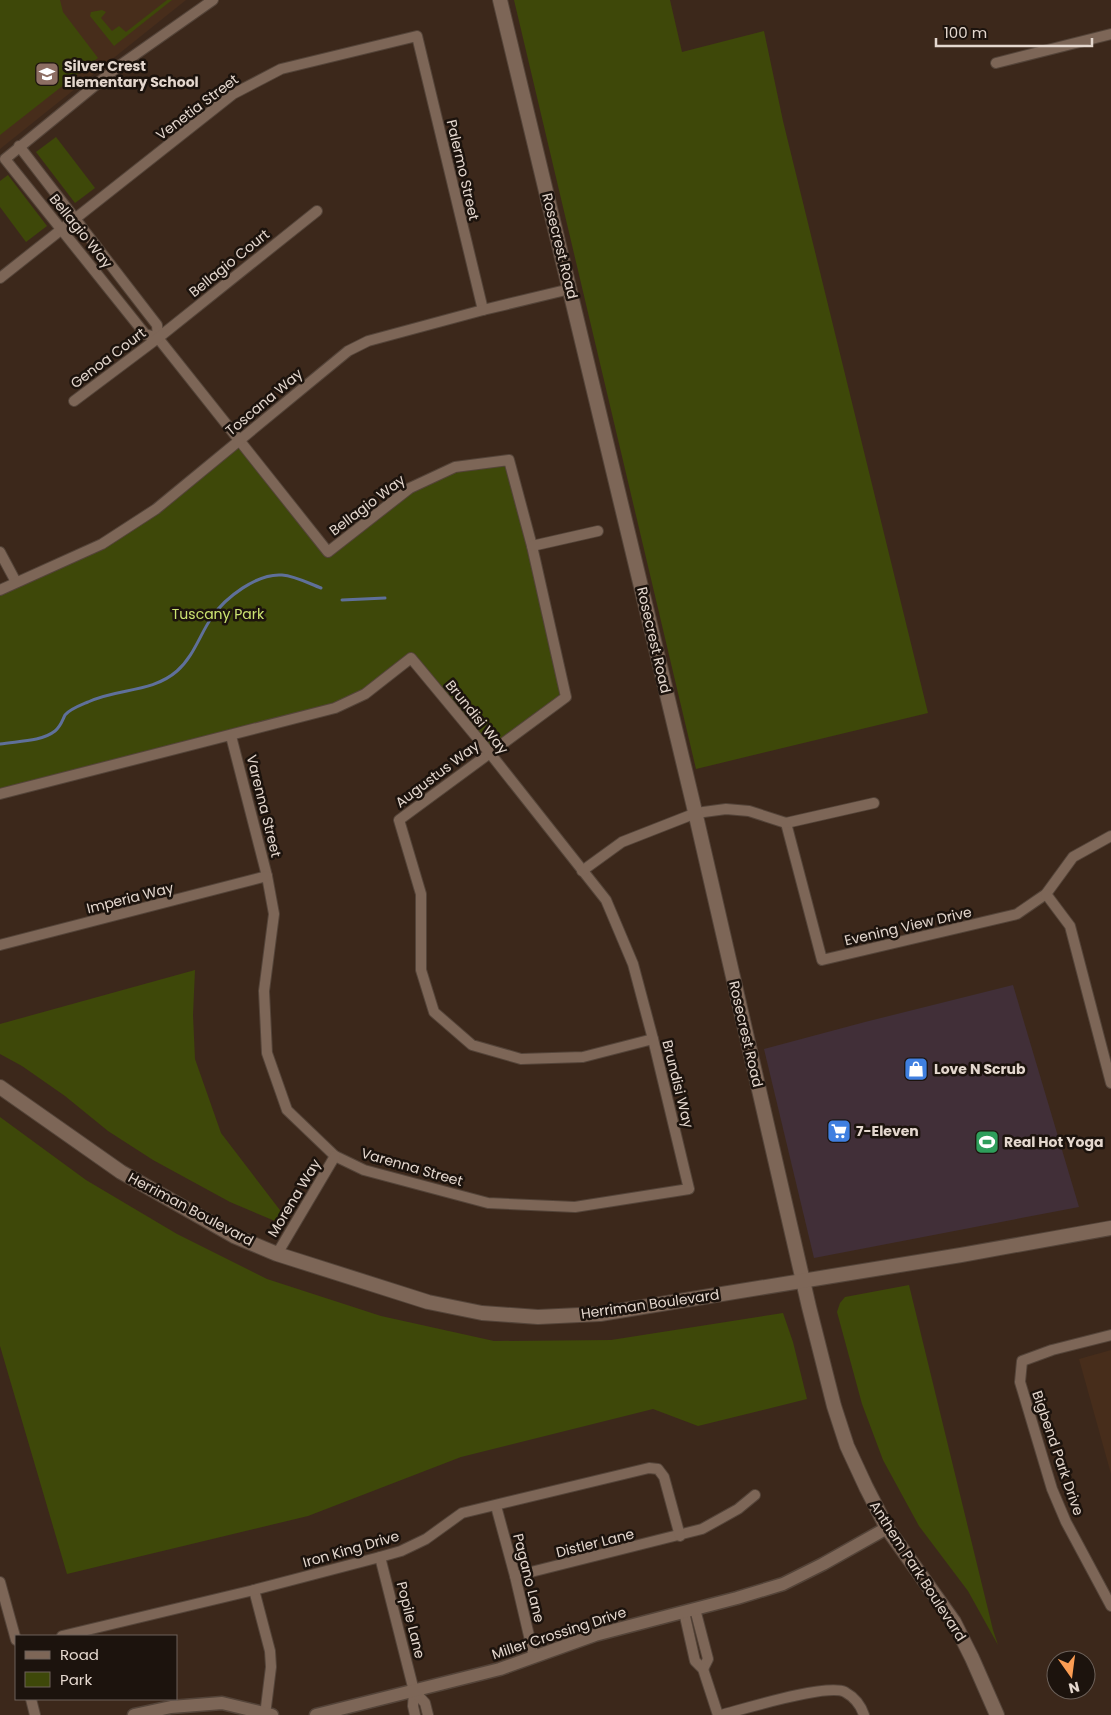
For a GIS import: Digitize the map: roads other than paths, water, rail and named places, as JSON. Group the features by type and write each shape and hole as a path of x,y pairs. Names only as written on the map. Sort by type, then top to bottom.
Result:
{"main road":[{"name":"Rosecrest Road","path":"500,0 696,814 803,1281"},
{"name":"Herriman Boulevard","path":"0,1087 121,1172 234,1236 277,1254 428,1302 482,1313 538,1316 600,1314 961,1255 1111,1228"},
{"name":"Anthem Park Boulevard","path":"803,1281 825,1374 847,1446 887,1528 954,1622 997,1715"}],"street":[{"path":"19,146 119,66 213,0"},
{"path":"996,63 1111,34"},
{"name":"Venetia Street","path":"0,278 233,94 281,68 417,36"},
{"name":"Palermo Street","path":"417,36 483,310"},
{"name":"Bellagio Way","path":"158,338 157,325 19,146 5,158 145,334 158,338 328,552 410,488 454,467 509,460 532,546 566,697"},
{"name":"Bellagio Court","path":"158,338 317,211"},
{"name":"Toscana Way","path":"0,590 102,544 156,510 348,351 368,342 483,310 570,289"},
{"name":"Genoa Court","path":"74,401 158,338"},
{"path":"532,546 598,531"},
{"path":"0,552 16,582"},
{"name":"Brundisi Way","path":"0,794 335,708 365,694 411,658 489,752 606,900 632,964 653,1039 690,1189"},
{"name":"Augustus Way","path":"566,697 399,820 421,894 421,970 434,1012 472,1045 521,1059 584,1057 653,1039"},
{"name":"Varenna Street","path":"231,736 267,876 274,914 264,991 267,1053 287,1110 335,1156 364,1170 488,1203 575,1207 690,1189"},
{"path":"582,871 622,842 696,814 726,809 749,811 786,823 874,802"},
{"name":"Evening View Drive","path":"786,823 822,960 1017,914 1046,894 1073,857 1111,836"},
{"name":"Imperia Way","path":"0,945 267,876"},
{"path":"1046,894 1070,926 1111,1083"},
{"name":"Morena Way","path":"277,1254 335,1156"},
{"name":"Bigbend Park Drive","path":"1111,1335 1052,1350 1022,1361 1020,1382 1052,1489 1066,1522 1111,1606"},
{"name":"Iron King Drive","path":"66,1635 254,1590 401,1551 426,1539 462,1514 649,1468 658,1469 664,1477 680,1536"},
{"name":"Distler Lane","path":"515,1576 702,1529 731,1513 755,1495"},
{"name":"Pagano Lane","path":"496,1506 534,1657"},
{"name":"Miller Crossing Drive","path":"316,1715 500,1669 602,1632 737,1598 783,1584 887,1528"},
{"name":"Popile Lane","path":"380,1557 414,1691"},
{"path":"0,1582 15,1636"},
{"path":"134,1715 171,1707 222,1703 268,1715 270,1651 254,1590"},
{"path":"689,1610 708,1659 703,1669 720,1715 824,1689 846,1693 854,1699 864,1715"},
{"path":"414,1691 413,1706 415,1715"},
{"path":"414,1691 425,1703 428,1715"},
{"path":"31,1700 35,1715"}],"waterway":[{"path":"0,744 49,735 60,725 65,715 76,707 111,694 146,687 167,678 177,671 188,659 208,624 225,602 252,582 272,575 282,575 297,578 321,588"},
{"path":"342,600 385,598"}],"place":[{"name":"Silver Crest Elementary School","path":"47,74"},
{"name":"Love N Scrub","path":"916,1069"},
{"name":"7-Eleven","path":"839,1131"},
{"name":"Real Hot Yoga","path":"987,1142"}],"park label":[{"name":"Tuscany Park","path":"218,614"}]}
